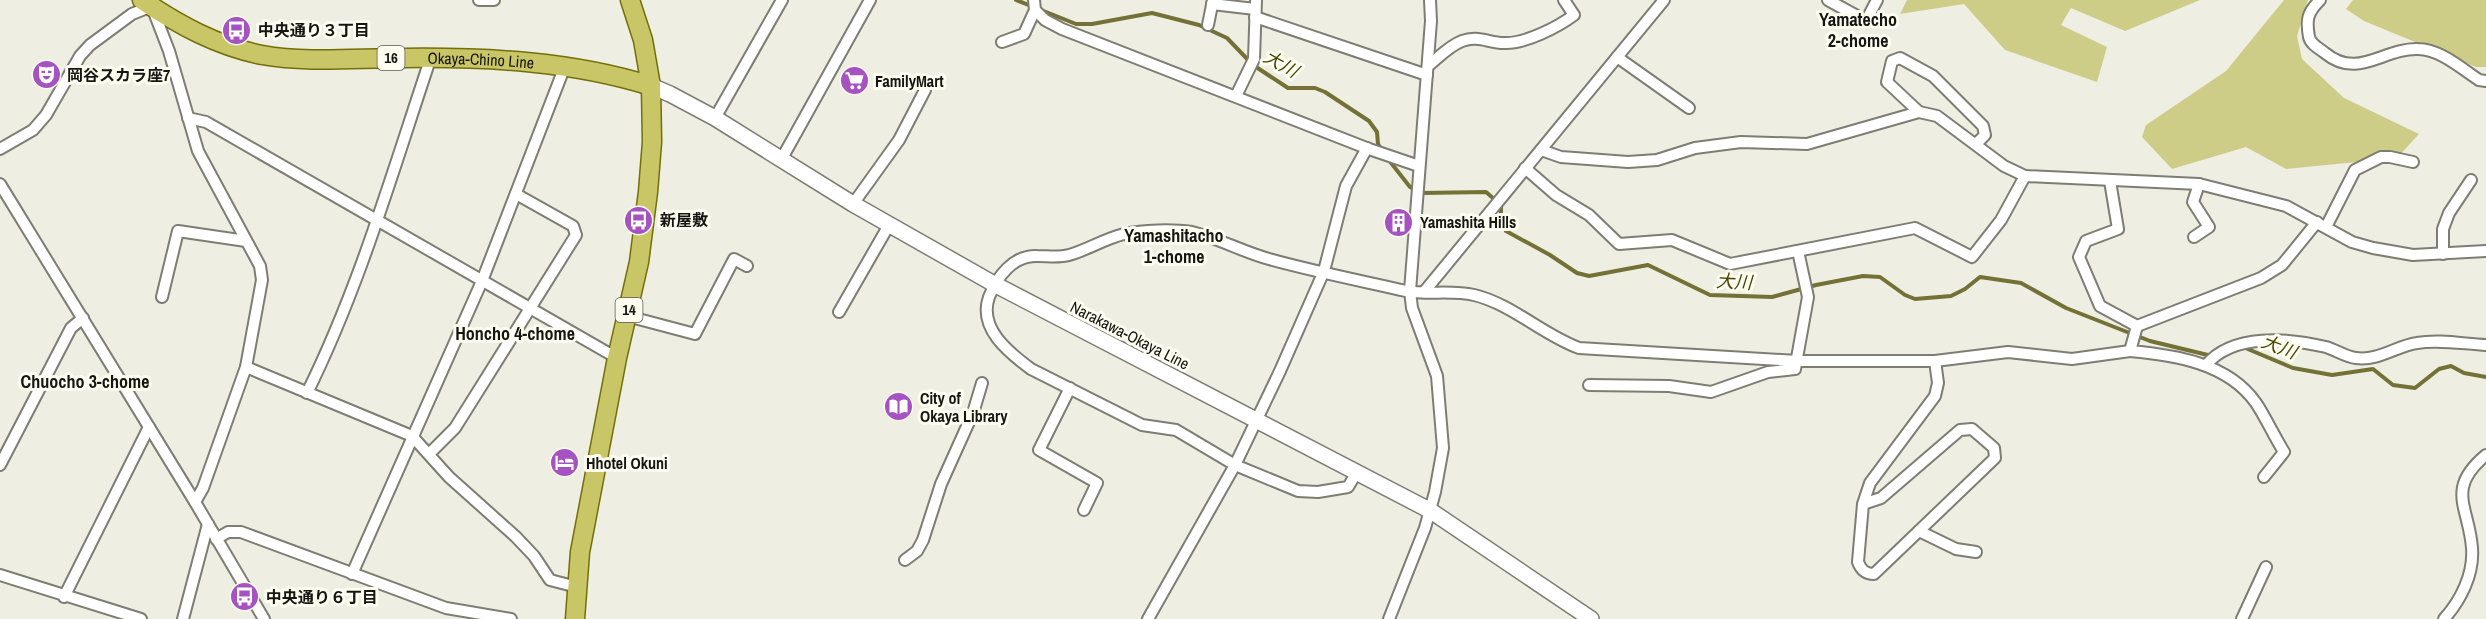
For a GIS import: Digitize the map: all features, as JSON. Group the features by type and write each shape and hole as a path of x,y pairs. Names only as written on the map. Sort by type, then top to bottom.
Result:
{"main road":[{"name":"14","path":"575,619 580,552 617,358 639,262 648,192 652,142 651,87 643,40 630,0"},
{"name":"Okaya-Chino Line","path":"150,2 201,35 261,55 294,59 431,57 565,66 598,72 651,87"},
{"name":"Narakawa-Okaya Line","path":"651,87 670,94 715,118 853,204 994,284 1431,511 1591,619"}],"street":[{"path":"479,0 494,0"},
{"path":"715,118 782,0"},
{"path":"780,160 870,0"},
{"path":"1389,619 1431,511 1443,448 1437,376 1412,308 1410,291 1428,70 1430,0"},
{"path":"1428,70 1451,46 1464,40 1481,38 1507,44 1558,27 1574,15 1564,0"},
{"path":"1424,291 1664,0"},
{"path":"1828,0 1866,21 1877,0"},
{"path":"2320,0 2308,12 2307,23 2311,42 2331,58 2352,66 2419,49 2434,52 2480,80 2486,81"},
{"path":"1208,25 1212,1 1255,9 1428,70"},
{"path":"0,149 33,130 46,115 80,56 90,45 150,2 169,51 188,118 208,172 260,266 262,280 246,367 203,488 195,502"},
{"path":"1032,3 1045,20 1062,29 1367,148 1419,166"},
{"path":"1002,42 1024,34 1032,3"},
{"path":"1236,96 1254,59 1255,9"},
{"path":"307,393 331,345 377,219 431,57"},
{"path":"1617,57 1689,108"},
{"path":"1919,112 1887,82 1892,61 1900,58 1933,76 1983,126 1985,135 1976,144"},
{"path":"352,574 482,281 565,66"},
{"path":"853,204 899,140 924,90"},
{"path":"1541,150 1561,157 1628,162 1657,160 1695,148 1741,142 1807,144 1919,112 1937,116 2004,166 2025,176 2199,184 2286,206 2352,242 2373,248 2413,255 2486,251"},
{"path":"188,118 206,122 617,358"},
{"path":"1148,619 1257,421 1324,271 1346,186 1367,148"},
{"path":"2110,181 2118,229 2086,241 2079,257 2100,306 2137,326 2262,278 2282,265 2322,225 2355,170 2381,157 2413,162"},
{"path":"1525,168 1556,195 1589,215 1618,244 1671,240 1730,264 1915,228 1972,257 2001,220 2025,176"},
{"path":"2443,254 2443,230 2449,213 2471,180"},
{"path":"0,184 264,619"},
{"path":"2194,237 2209,227 2193,202 2199,184"},
{"path":"429,454 455,428 576,235 573,226 516,194"},
{"path":"839,312 889,225"},
{"path":"162,297 178,231 246,241"},
{"path":"1357,472 1348,487 1318,492 1298,491 1234,465 1176,430 1142,425 1031,369 1018,360 988,325 985,309 994,284 1004,271 1021,258 1070,255 1090,245 1124,234 1162,231 1191,232 1269,259 1410,291 1474,295 1503,307 1561,341 1579,348 1797,361 1935,361 2008,352 2072,358 2130,351 2166,354 2206,365 2231,379 2256,403 2284,452 2264,477"},
{"path":"1589,385 1669,386 1711,392 1768,372 1795,369 1808,297 1798,251"},
{"path":"627,316 695,334 734,259 747,266"},
{"path":"0,465 71,328 83,318"},
{"path":"2130,351 2137,326"},
{"path":"2206,365 2215,354 2239,344 2260,340 2325,347 2356,358 2382,356 2417,343 2486,345"},
{"path":"1863,504 1881,498 1960,430 1972,429 1994,448 1995,458 1874,574 1863,572 1858,562 1863,504 1870,483 1935,396 1938,383 1935,361"},
{"path":"246,367 412,436 449,477 516,537 534,556 550,580 577,587"},
{"path":"905,560 917,551 922,540 940,484 973,413 981,383"},
{"path":"1070,388 1039,450 1097,483 1084,510"},
{"path":"64,597 149,427"},
{"path":"2444,619 2461,596 2471,564 2472,548 2461,499 2464,487 2477,463 2486,455"},
{"path":"183,619 208,524"},
{"path":"1919,531 1956,549 1976,552"},
{"path":"216,539 228,532 241,532 446,608 511,619"},
{"path":"2242,619 2266,567"},
{"path":"0,575 64,597 104,614 141,619"}],"shaded area":[{"path":"1907,0 2200,0 2125,31 2071,8 2061,25 2107,47 2097,82 2005,50 1964,4 1900,14"},
{"path":"2284,0 2308,0 2297,36 2302,59 2344,98 2419,134 2397,158 2286,169 2246,147 2172,169 2142,137 2146,125 2226,71"},
{"path":"2353,0 2486,0 2486,67 2476,67 2364,21 2346,9"}],"waterway":[{"name":"大川","path":"1016,0 1034,7"},
{"name":"大川","path":"1041,10 1076,24 1092,24 1152,13 1199,25 1227,38 1253,65 1288,88 1315,88 1325,92 1369,121 1377,132 1378,144 1382,150"},
{"name":"大川","path":"1388,159 1410,187 1421,193 1486,192 1501,205 1501,217 1506,231 1577,273 1589,276 1648,265 1710,295 1772,297 1863,276 1880,277 1905,295 1915,299 1951,296 1965,289 1980,277 2021,283 2066,308 2150,341 2212,356"},
{"name":"大川","path":"2243,347 2293,368 2332,375 2373,369 2393,385 2415,388 2439,369 2451,366 2464,373 2486,377"}],"place":[{"name":"中央通り３丁目","path":"237,30"},
{"name":"岡谷スカラ座7","path":"46,75"},
{"name":"FamilyMart","path":"854,81"},
{"name":"新屋敷","path":"639,220"},
{"name":"Yamashita Hills","path":"1399,222"},
{"name":"City of Okaya Library","path":"899,407"},
{"name":"Hhotel Okuni","path":"565,463"},
{"name":"中央通り６丁目","path":"245,597"}],"district":[{"name":"Yamatecho 2-chome","path":"1858,30"},
{"name":"Yamashitacho 1-chome","path":"1174,246"},
{"name":"Honcho 4-chome","path":"515,334"},
{"name":"Chuocho 3-chome","path":"85,382"}]}
